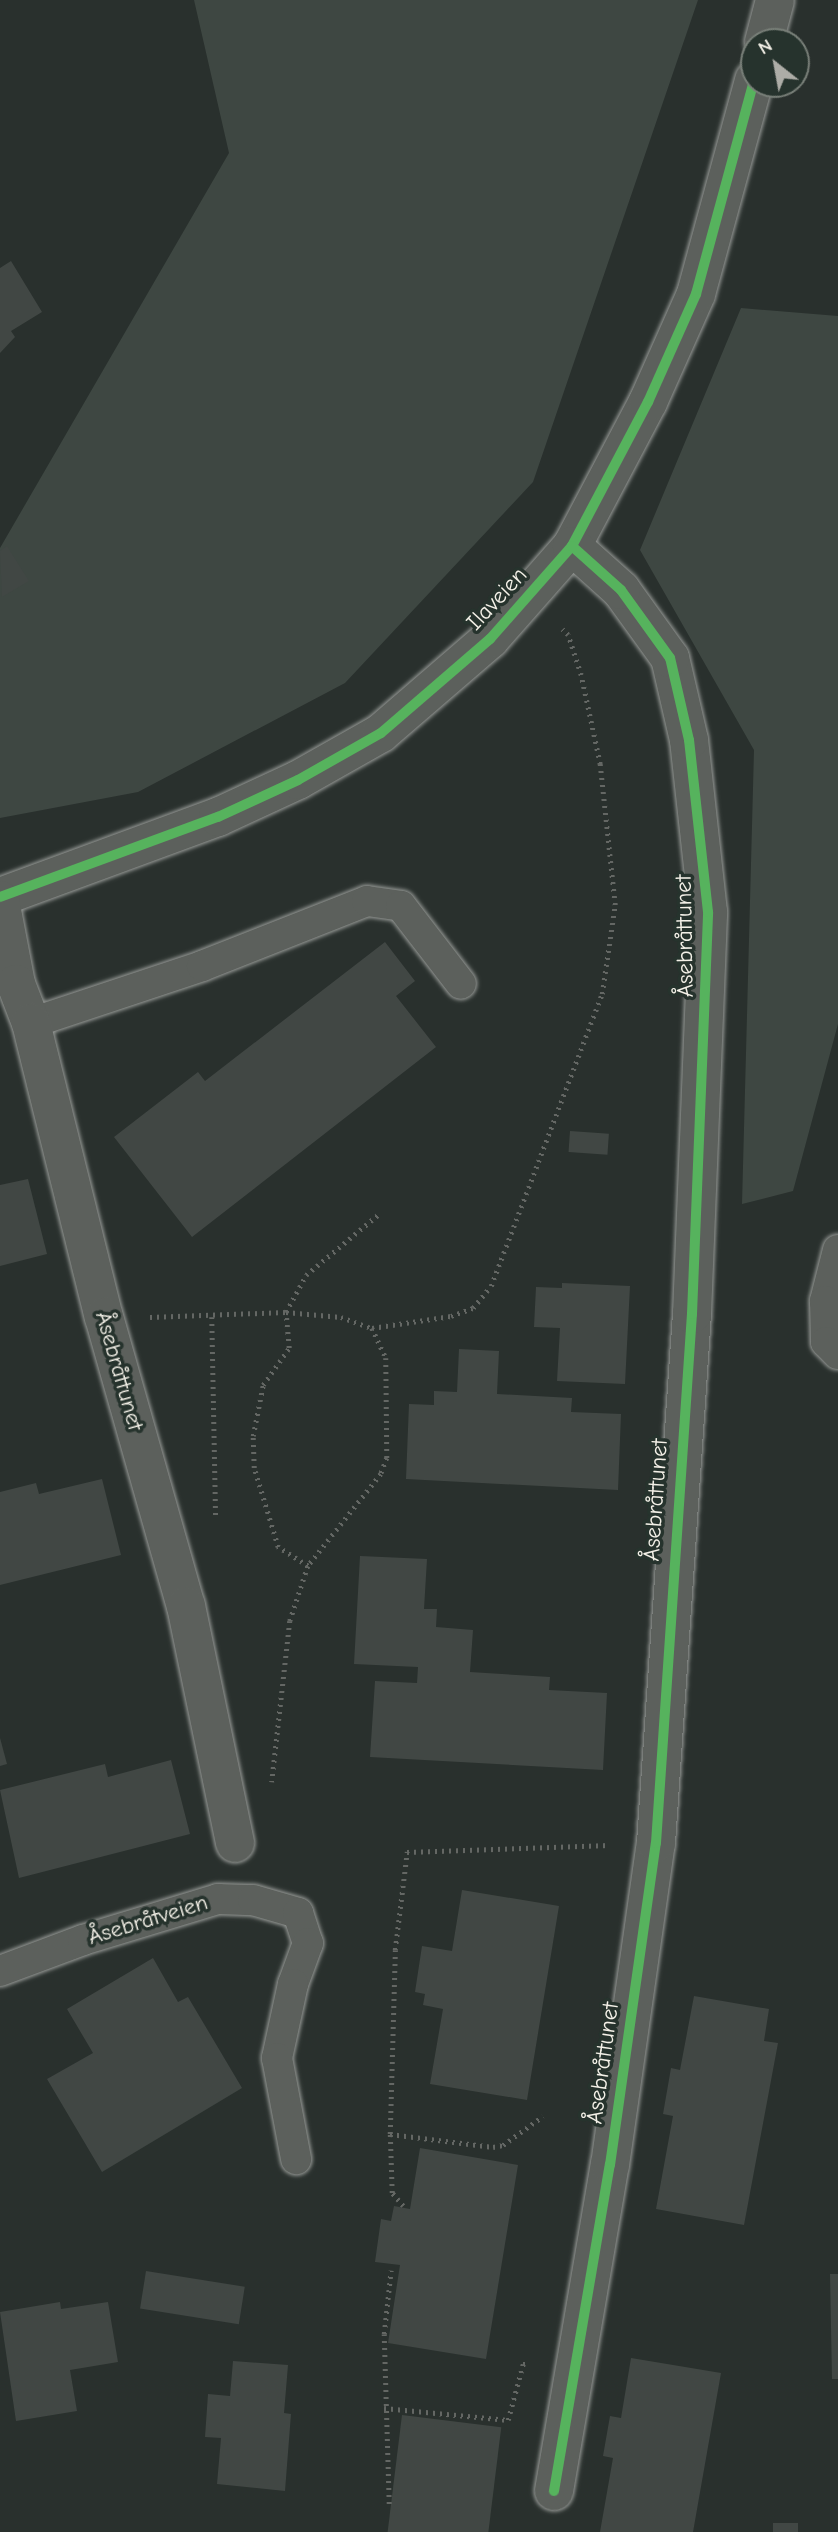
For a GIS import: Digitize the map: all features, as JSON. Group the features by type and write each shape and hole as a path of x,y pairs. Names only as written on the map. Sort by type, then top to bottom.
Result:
{"street":[{"path":"768,28 775,0"},
{"name":"Ilaveien","path":"0,898 218,817 298,780 382,733 442,685 527,599 572,546 616,469 696,294 749,98"},
{"name":"Åsebråttunet","path":"554,2491 656,1843 691,1314 708,912 689,740 670,658 621,590 572,546"},
{"name":"Åsebråttunet","path":"0,898 8,986 31,1023 104,1317 186,1606 235,1843"}],"lane":[{"path":"31,1023 202,966 367,901 401,906 461,984"},
{"path":"838,1250 825,1301 826,1342 838,1354"},
{"name":"Åsebråtveien","path":"0,1971 133,1923 218,1899 253,1900 298,1913 308,1943 293,1984 276,2057 296,2159"}],"path":[{"path":"104,1317 212,1317 286,1312 341,1317 372,1328 451,1316 473,1308 491,1286 603,994 615,905 600,764 568,635 527,599"},
{"path":"308,1566 278,1547 254,1468 253,1436 263,1385 289,1348 286,1312 306,1275 379,1214"},
{"path":"212,1317 216,1517"},
{"path":"271,1789 290,1621 308,1566 381,1474 387,1458 386,1358 372,1328"},
{"path":"403,2206 392,2193 390,2134 395,1950 407,1852 656,1843"},
{"path":"390,2134 494,2147 503,2145 543,2116"},
{"path":"389,2504 384,2408 384,2334 391,2270"},
{"path":"384,2408 508,2420 523,2364 575,2368"}],"shaded area":[{"path":"194,0 698,0 533,482 345,683 138,792 0,818 0,548 229,153"},
{"path":"741,308 838,316 838,1024 793,1191 742,1204 754,750 640,550"}],"building":[{"path":"11,261 42,312 11,331 15,337 0,353 0,268"},
{"path":"7,546 29,581 2,597 0,551"},
{"path":"385,942 415,981 396,996 436,1047 192,1237 114,1137 198,1072 205,1081"},
{"path":"570,1131 609,1134 607,1155 569,1152"},
{"path":"28,1179 47,1254 0,1266 0,1185"},
{"path":"562,1283 630,1286 625,1384 557,1381 560,1328 534,1327 536,1287 562,1288"},
{"path":"459,1349 499,1351 497,1394 572,1398 571,1412 621,1414 618,1490 406,1479 409,1404 434,1405 434,1391 457,1392"},
{"path":"102,1479 121,1555 0,1585 0,1492 36,1483 39,1494"},
{"path":"360,1556 427,1559 424,1609 437,1609 436,1627 473,1630 470,1672 550,1677 549,1690 607,1693 603,1770 370,1757 375,1681 417,1683 418,1667 354,1664"},
{"path":"0,1738 7,1764 0,1766"},
{"path":"171,1760 190,1834 19,1878 0,1790 105,1764 108,1777"},
{"path":"462,1890 559,1906 527,2100 430,2084 443,2009 423,2005 425,1994 415,1992 422,1946 452,1951"},
{"path":"153,1958 178,2002 188,1997 242,2088 102,2172 47,2079 93,2053 67,2009"},
{"path":"694,1996 769,2009 764,2041 778,2043 744,2225 656,2209 673,2116 663,2114 671,2068 680,2070"},
{"path":"420,2148 518,2165 486,2359 388,2343 400,2265 375,2262 381,2219 391,2221 394,2206 410,2209"},
{"path":"146,2271 245,2287 239,2324 140,2309"},
{"path":"830,2274 838,2274 838,2379 832,2379"},
{"path":"60,2302 61,2309 108,2302 118,2362 70,2370 77,2411 16,2421 0,2312"},
{"path":"631,2358 721,2373 693,2532 600,2532 613,2458 603,2456 610,2416 621,2418"},
{"path":"233,2361 288,2365 284,2413 291,2414 285,2491 217,2484 221,2438 205,2437 208,2394 230,2396"},
{"path":"402,2415 501,2427 488,2532 388,2532"},
{"path":"773,2523 798,2523 798,2532 773,2532"}],"cycle path":[{"path":"0,897 218,817 298,780 381,733 490,639 572,546 648,402 696,294 749,98"},
{"path":"554,2491 610,2165 656,1843 692,1314 708,912 689,740 670,658 621,590 572,546"}]}
